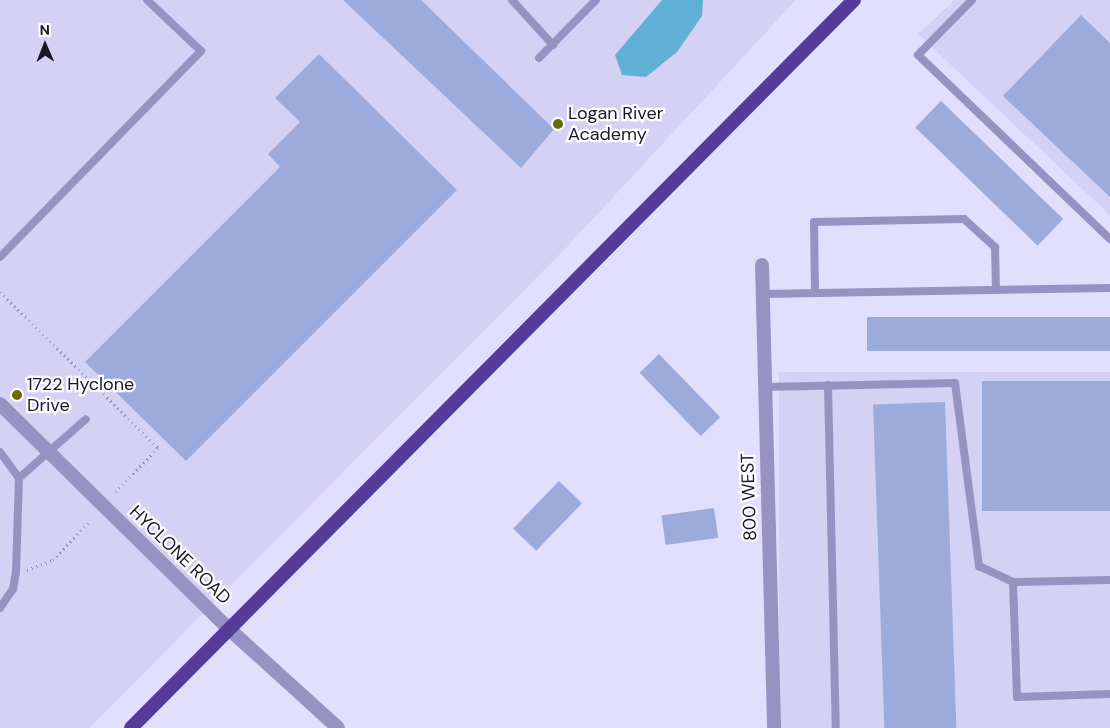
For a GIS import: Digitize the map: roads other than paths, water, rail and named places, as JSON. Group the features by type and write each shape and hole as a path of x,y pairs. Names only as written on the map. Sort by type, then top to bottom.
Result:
{"highway":[{"path":"132,728 854,0"}],"street":[{"name":"800 WEST","path":"762,265 774,728"},
{"name":"HYCLONE ROAD","path":"0,404 229,629 338,728"}],"lane":[{"path":"0,257 201,51 147,0"},
{"path":"512,0 552,44"},
{"path":"539,58 596,0"},
{"path":"972,0 918,55 1110,239"},
{"path":"816,293 814,222 955,219 964,219 995,247 996,290"},
{"path":"763,294 1110,288"},
{"path":"765,387 955,383 979,566 1012,582 1110,580"},
{"path":"828,385 836,728"},
{"path":"19,478 86,419"},
{"path":"0,452 19,478 14,589 0,608"},
{"path":"1012,582 1017,697 1110,694"}],"water":[{"path":"662,0 703,0 702,16 677,52 646,77 622,75 615,55"}],"place":[{"name":"Logan River Academy","path":"558,124"},
{"name":"1722 Hyclone Drive","path":"17,395"}]}
